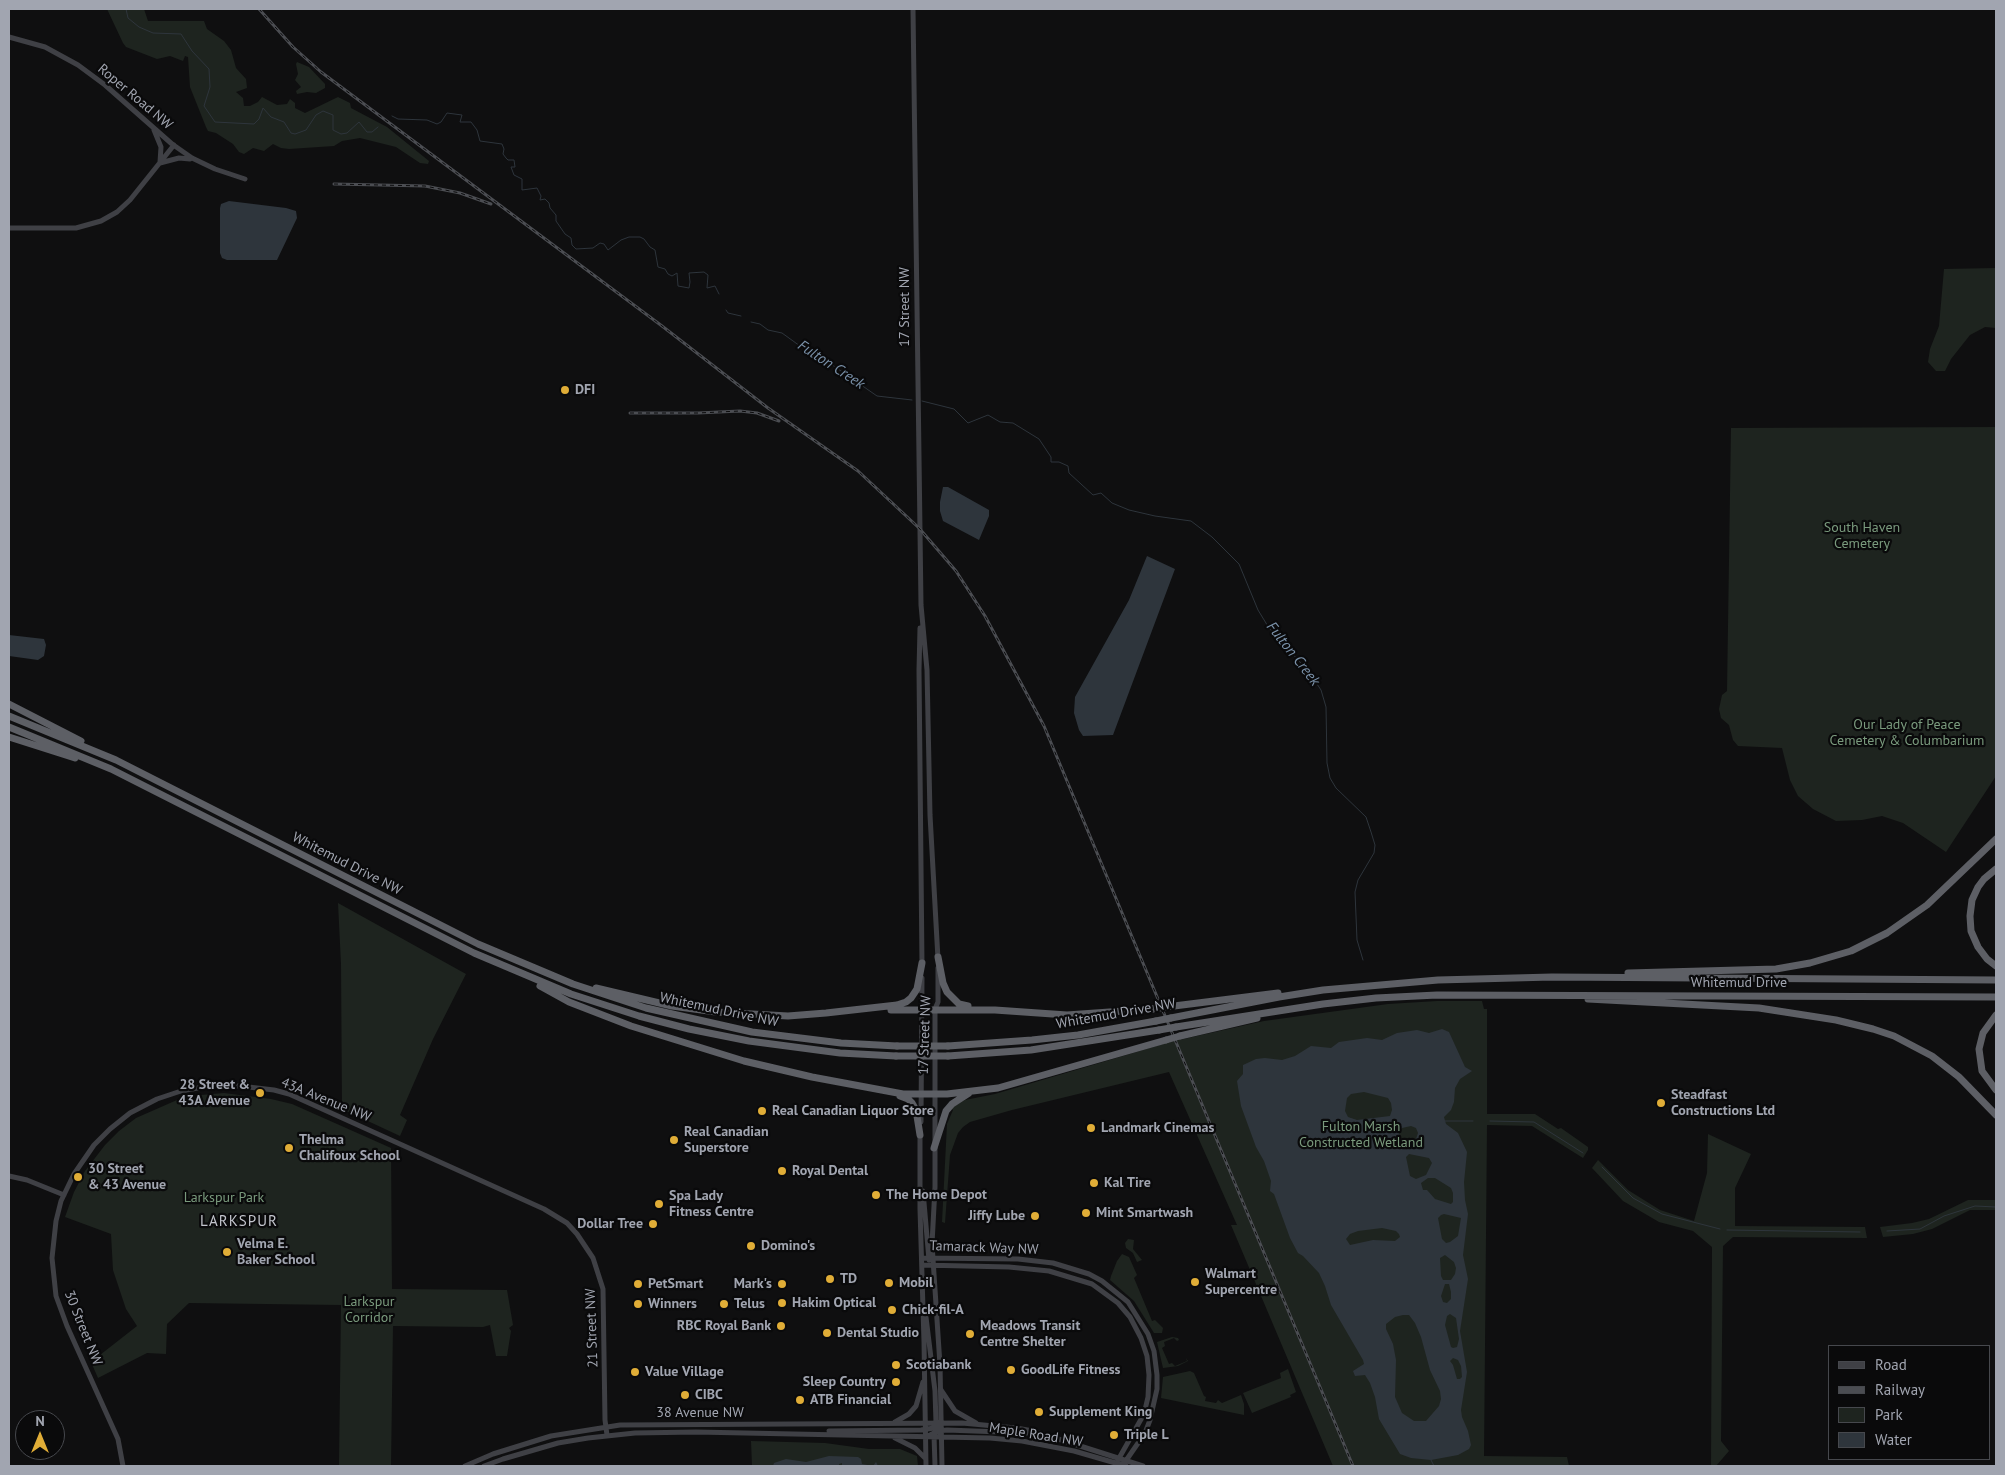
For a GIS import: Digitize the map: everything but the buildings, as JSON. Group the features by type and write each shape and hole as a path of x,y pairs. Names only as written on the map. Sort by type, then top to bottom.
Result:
{"highway":[{"path":"9,704 53,725 116,760"},
{"name":"Whitemud Drive NW","path":"9,716 116,760 478,944 573,984 646,1008 752,1032 841,1043 897,1046 948,1046 1032,1040 1078,1035 1324,990 1375,984 1483,979"},
{"name":"Whitemud Drive NW","path":"9,726 111,769 507,968 571,994 639,1016 689,1029 794,1048 896,1056 948,1056 1040,1049 1323,1004 1397,997 1482,994"},
{"path":"9,737 111,769"},
{"path":"1552,977 1776,969 1839,955 1874,940 1927,905 1996,839"},
{"path":"1996,869 1984,879 1975,894 1971,907 1970,923 1971,931 1982,954 1996,966"},
{"path":"938,957 943,983 947,992 956,1002 995,1010"},
{"path":"573,984 617,991 672,1006 716,1012 788,1016 897,1005 906,1002 917,989 922,963"},
{"path":"507,968 569,1002 684,1043 780,1070 888,1092 921,1094 972,1092 1017,1083 1180,1036 1323,1004"},
{"name":"Whitemud Drive","path":"1483,979 1552,977 1996,980"},
{"path":"826,1013 935,1009 995,1010 1067,1015 1152,1009 1269,994 1324,990"},
{"name":"Whitemud Drive","path":"1482,994 1996,997"},
{"path":"1500,995 1759,1008 1853,1024 1894,1036 1932,1056 1959,1077 1996,1115"},
{"path":"1996,1015 1983,1033 1979,1054 1982,1072 1996,1090"},
{"path":"888,1092 911,1101 916,1110 920,1136"},
{"path":"934,1148 946,1111 952,1104 972,1092"}],"main road":[{"name":"17 Street NW","path":"913,9 921,605 919,670 922,963 920,1172 926,1466"},
{"name":"Roper Road NW","path":"9,37 45,47 78,65 174,145 197,161 245,179"},
{"path":"152,127 161,147 159,164"},
{"path":"9,228 76,228 101,221 124,206 174,145"},
{"path":"159,164 179,158 197,161"},
{"name":"17 Street NW","path":"921,605 926,670 930,815 938,957 938,1002 935,1009 931,1258 934,1266 941,1390 937,1430 942,1466"},
{"name":"43A Avenue NW","path":"118,1122 151,1102 189,1089 233,1086 274,1090 303,1100 548,1211"},
{"name":"30 Street NW","path":"118,1122 98,1140 84,1159 64,1194 56,1221 52,1250 56,1296 67,1326 118,1439 123,1466"},
{"path":"920,1172 931,1258"},
{"path":"9,1176 27,1180 64,1194"},
{"name":"21 Street NW","path":"548,1211 561,1218 577,1234 593,1258 600,1276 604,1306 607,1435"},
{"name":"Tamarack Way NW","path":"922,1258 1018,1259 1053,1263 1089,1274 1102,1281 1128,1302 1148,1334 1154,1351 1157,1389 1145,1433 1121,1463"},
{"name":"Tamarack Way NW","path":"922,1265 1009,1267 1049,1271 1092,1284 1118,1304 1130,1318 1141,1338 1147,1356 1149,1375 1148,1397 1144,1414 1121,1463"},
{"path":"923,1294 935,1390 937,1430 935,1466"},
{"path":"888,1423 899,1421 912,1412 916,1406 925,1373"},
{"path":"941,1390 955,1411 979,1424"},
{"path":"925,1423 937,1430"},
{"name":"38 Avenue NW","path":"465,1466 501,1451 558,1434 606,1427 646,1424 925,1423"},
{"name":"Maple Road NW","path":"937,1430 979,1424 1016,1428 1048,1436 1121,1463"},
{"path":"808,1434 832,1431 937,1430 1003,1431 1048,1436"},
{"name":"38 Avenue NW","path":"484,1466 504,1462 558,1443 607,1435 662,1433 808,1434 925,1438 937,1430"},
{"name":"Maple Road NW","path":"937,1430 1022,1441 1074,1451 1121,1463 1143,1466"},
{"path":"892,1437 915,1448 926,1459"},
{"path":"501,1451 504,1462"},
{"path":"493,1454 497,1464"}],"green space":[{"path":"107,9 144,9 148,21 204,21 207,29 224,41 231,50 236,68 246,79 247,88 236,92 243,98 244,106 250,106 258,102 262,97 277,105 287,104 290,99 295,103 295,108 305,113 338,97 350,103 351,108 387,127 429,161 428,164 420,163 396,147 360,138 342,141 334,146 289,149 273,144 264,151 253,148 244,154 239,152 233,144 216,133 208,131 190,87 188,57 185,56 183,61 170,56 157,59 126,47"},
{"path":"297,62 309,67 325,84 325,88 316,93 297,94 296,91 301,87 295,80 298,74"},
{"path":"1996,268 1996,328 1985,327 1970,335 1951,359 1945,371 1936,371 1928,362 1930,349 1939,326 1944,269"},
{"path":"1996,427 1996,776 1946,852 1903,823 1882,816 1862,820 1836,821 1813,809 1798,796 1790,780 1782,748 1738,746 1733,740 1729,725 1721,718 1719,709 1722,695 1727,691 1731,428"},
{"path":"338,903 466,974 433,1039 400,1115 407,1120 400,1136 342,1109 341,964"},
{"name":"Fulton Marsh Constructed Wetland","path":"1482,1001 1484,1009 1487,1009 1487,1114 1535,1114 1558,1129 1561,1128 1588,1147 1583,1158 1532,1126 1487,1125 1484,1456 1567,1457 1569,1466 1333,1466 1231,1225 1237,1225 1169,1072 970,1122 958,1133 950,1155 945,1223 942,1222 947,1124 953,1110 951,1108 965,1100 995,1094 1170,1042 1264,1021 1388,1004"},
{"name":"Larkspur Park","path":"224,1093 271,1099 292,1104 391,1148 392,1289 507,1290 513,1325 509,1328 511,1331 507,1356 496,1356 490,1325 483,1327 393,1326 391,1466 339,1466 341,1305 189,1303 167,1324 166,1354 147,1353 98,1378 91,1362 137,1326 126,1309 113,1270 111,1234 65,1217 74,1192 85,1171 105,1145 136,1118 177,1100"},
{"path":"1708,1134 1751,1154 1735,1188 1735,1226 1865,1227 1867,1238 1733,1237 1723,1246 1721,1441 1729,1451 1716,1466 1711,1466 1712,1247 1693,1231 1659,1222 1623,1201 1592,1168 1598,1160 1628,1190 1660,1210 1694,1221 1707,1173"},
{"path":"1968,1200 1996,1200 1996,1210 1970,1210 1932,1229 1913,1234 1883,1237 1880,1227 1929,1219"},
{"path":"1128,1239 1134,1240 1133,1249 1142,1260 1137,1262 1133,1253 1126,1248 1125,1243"},
{"path":"1122,1254 1129,1257 1137,1275 1134,1278 1152,1321 1155,1320 1163,1328 1162,1333 1154,1333 1134,1301 1110,1280 1117,1261"},
{"path":"1172,1337 1179,1340 1177,1341 1174,1338 1164,1342 1165,1346 1162,1348 1169,1364 1172,1363 1175,1366 1187,1361 1186,1358 1188,1361 1178,1366 1163,1368 1157,1342"},
{"path":"1288,1369 1296,1392 1290,1395 1291,1397 1252,1413 1243,1393 1281,1378 1280,1373"},
{"path":"1190,1371 1194,1373 1206,1397 1205,1401 1216,1403 1218,1400 1222,1403 1241,1395 1244,1404 1244,1415 1161,1398 1163,1377"},
{"path":"751,1441 825,1443 869,1449 900,1449 917,1456 918,1466 752,1466"}],"water":[{"path":"229,201 296,211 297,218 277,260 227,260 222,258 220,253 220,208 221,204"},
{"path":"943,487 948,487 989,510 989,516 979,540 943,521 940,502"},
{"path":"1147,556 1175,569 1113,735 1083,736 1079,730 1074,713 1075,697 1129,600"},
{"path":"9,635 44,639 46,645 44,656 38,660 9,656"},
{"path":"1442,1029 1449,1032 1465,1067 1472,1071 1460,1079 1455,1088 1454,1102 1451,1110 1444,1117 1446,1124 1458,1133 1467,1152 1464,1182 1468,1214 1463,1255 1468,1279 1460,1331 1467,1372 1461,1410 1471,1445 1469,1449 1458,1455 1431,1460 1411,1458 1400,1454 1379,1419 1370,1383 1365,1375 1355,1376 1353,1371 1364,1364 1363,1360 1331,1305 1319,1273 1298,1253 1290,1238 1274,1194 1270,1191 1271,1181 1264,1161 1256,1147 1241,1106 1237,1081 1243,1074 1243,1065 1256,1059 1282,1060 1295,1056 1311,1046 1331,1048 1339,1042 1367,1038 1382,1040 1397,1033 1417,1030 1429,1033","holes":["1364,1092 1388,1098 1392,1110 1390,1116 1357,1120 1348,1117 1345,1111 1347,1098 1351,1094","1411,1126 1416,1128 1418,1133 1416,1139 1404,1143 1400,1140 1399,1132 1402,1128","1409,1154 1429,1158 1432,1163 1426,1175 1416,1179 1410,1176 1406,1157","1428,1178 1435,1178 1451,1188 1453,1202 1451,1204 1435,1199 1427,1190 1423,1190 1421,1183","1444,1214 1461,1218 1458,1236 1446,1243 1442,1239 1438,1218","1382,1228 1396,1231 1400,1237 1395,1241 1373,1240 1350,1245 1346,1239 1350,1234 1358,1231","1445,1255 1454,1262 1456,1268 1451,1280 1443,1280 1440,1258","1445,1284 1449,1284 1451,1299 1447,1303 1443,1302 1441,1296","1450,1314 1456,1318 1459,1339 1457,1347 1451,1347 1445,1325 1447,1316","1409,1315 1421,1337 1430,1370 1440,1391 1441,1399 1439,1406 1426,1421 1414,1421 1402,1413 1395,1397 1396,1360 1386,1324 1395,1317","1453,1358 1458,1360 1461,1366 1462,1377 1457,1379 1450,1361"]},
{"path":"829,1456 858,1457 861,1459 862,1464 873,1466 842,1466 842,1463 839,1466 773,1466 774,1463 786,1459 806,1462"}],"waterway":[{"name":"Fulton Creek","path":"126,9 128,18 139,27 153,33 181,34 192,51 209,69 210,87 204,106 215,122 254,124 259,119 263,108 271,117 284,122 291,133 295,134 306,130 316,115 323,111 333,115 333,130 341,134 347,133 359,122 367,132 372,132 378,127"},
{"name":"Fulton Creek","path":"392,116 398,119 427,120 437,124 441,122 447,113 462,115 460,122 471,122 477,130 480,141 502,144 503,154 508,160 514,160 515,167 511,167 514,175 522,179 522,190 537,188 541,196 540,200 545,199 549,203 550,208 556,215 556,221 565,234 571,238 572,245 576,249 593,248 600,243 604,244 608,250 621,240 629,237 640,237 655,250 658,267 665,269 672,276 677,273 678,286 689,288 689,273 704,272 708,275 707,288 715,286 719,294"},
{"name":"Fulton Creek","path":"726,310 728,313 741,316"},
{"name":"Fulton Creek","path":"751,322 760,324 768,330 782,333 818,359 831,364 877,396 912,400"},
{"name":"Fulton Creek","path":"922,401 954,409 968,423 988,415 1000,422 1013,423 1039,439 1051,457 1051,462 1059,462 1068,466 1069,473 1093,495 1101,493 1112,503 1129,510 1191,521 1212,537 1239,564 1258,610 1269,628 1309,672 1321,690 1326,707 1327,763 1330,778 1336,788 1366,817 1371,832 1375,845 1374,853 1358,880 1355,892 1357,940 1363,960"},
{"path":"1445,1121 1473,1121"},
{"path":"1490,1121 1534,1122 1583,1153"},
{"path":"1602,1167 1633,1198 1662,1214 1720,1229"},
{"path":"1887,1231 1920,1229 1944,1216 1975,1206 1996,1207"},
{"path":"1727,1230 1860,1232"},
{"name":"Fulton Creek","path":"1431,1460 1434,1466"}],"railway":[{"path":"259,9 293,47 321,72 662,326 768,408 858,471 919,528 956,571 985,616 1044,726 1353,1466"},
{"path":"334,184 425,186 460,193 491,204"},
{"path":"630,413 740,411 757,413 779,421"}],"place":[{"name":"DFI","path":"565,390"},
{"name":"28 Street & 43A Avenue","path":"260,1093"},
{"name":"Steadfast Constructions Ltd","path":"1661,1103"},
{"name":"Real Canadian Liquor Store","path":"762,1111"},
{"name":"Landmark Cinemas","path":"1091,1128"},
{"name":"Real Canadian Superstore","path":"674,1140"},
{"name":"Thelma Chalifoux School","path":"289,1148"},
{"name":"Royal Dental","path":"782,1171"},
{"name":"30 Street & 43 Avenue","path":"78,1177"},
{"name":"Kal Tire","path":"1094,1183"},
{"name":"The Home Depot","path":"876,1195"},
{"name":"Spa Lady Fitness Centre","path":"659,1204"},
{"name":"Mint Smartwash","path":"1086,1213"},
{"name":"Jiffy Lube","path":"1035,1216"},
{"name":"Dollar Tree","path":"653,1224"},
{"name":"Domino's","path":"751,1246"},
{"name":"Velma E. Baker School","path":"227,1252"},
{"name":"TD","path":"830,1279"},
{"name":"Walmart Supercentre","path":"1195,1282"},
{"name":"Mobil","path":"889,1283"},
{"name":"PetSmart","path":"638,1284"},
{"name":"Mark's","path":"782,1284"},
{"name":"Hakim Optical","path":"782,1303"},
{"name":"Winners","path":"638,1304"},
{"name":"Telus","path":"724,1304"},
{"name":"Chick-fil-A","path":"892,1310"},
{"name":"RBC Royal Bank","path":"781,1326"},
{"name":"Dental Studio","path":"827,1333"},
{"name":"Meadows Transit Centre Shelter","path":"970,1334"},
{"name":"Scotiabank","path":"896,1365"},
{"name":"GoodLife Fitness","path":"1011,1370"},
{"name":"Value Village","path":"635,1372"},
{"name":"Sleep Country","path":"896,1382"},
{"name":"CIBC","path":"685,1395"},
{"name":"ATB Financial","path":"800,1400"},
{"name":"Supplement King","path":"1039,1412"},
{"name":"Triple L","path":"1114,1435"}],"district":[{"name":"LARKSPUR","path":"239,1222"}],"park label":[{"name":"South Haven Cemetery","path":"1862,536"},
{"name":"Our Lady of Peace Cemetery & Columbarium","path":"1907,734"},
{"name":"Larkspur Corridor","path":"369,1310"}]}
